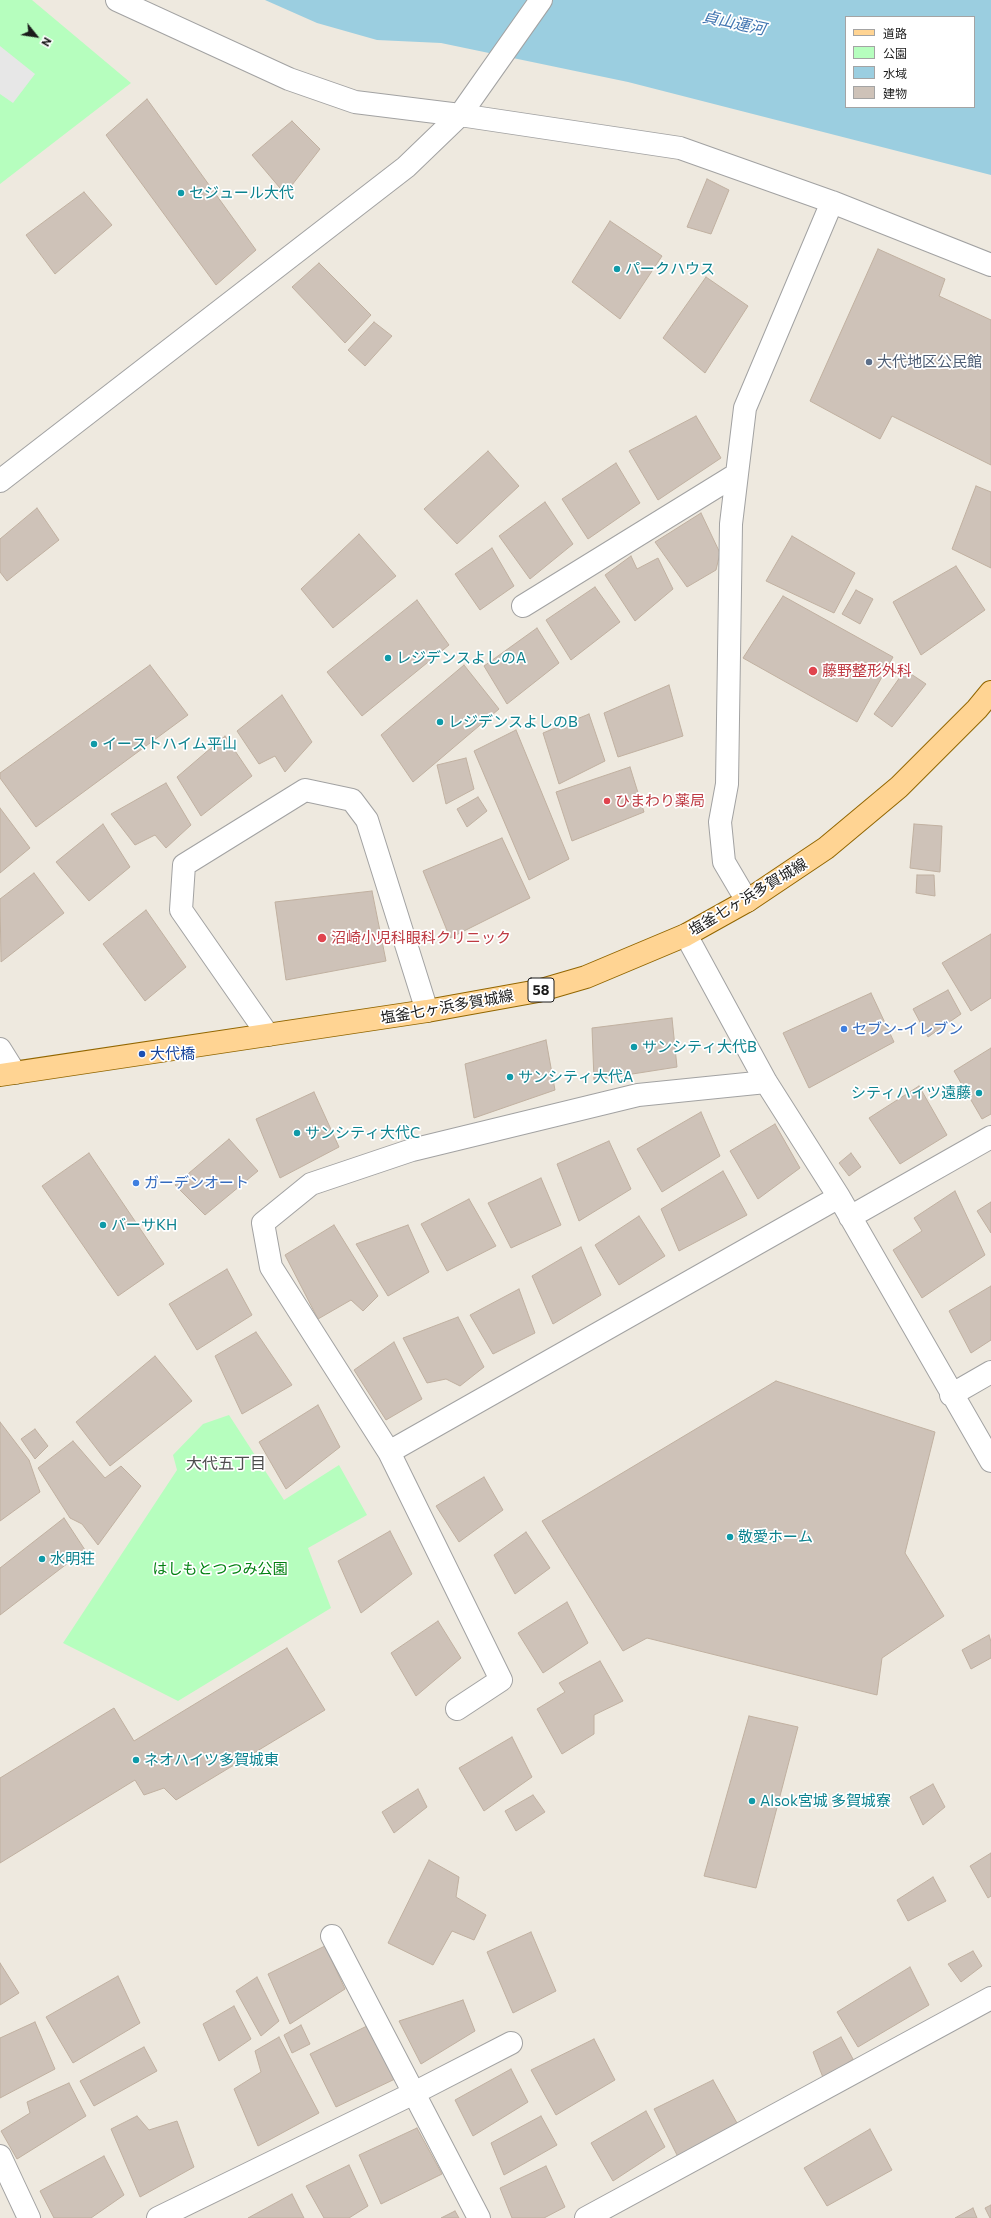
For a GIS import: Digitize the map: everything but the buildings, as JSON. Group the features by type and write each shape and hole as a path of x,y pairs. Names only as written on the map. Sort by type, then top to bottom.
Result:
{"main road":[{"name":"塩釜七ヶ浜多賀城線","path":"8,1074 427,1011 538,991 586,978 686,935 747,901 826,848 899,787 978,709 991,692"}],"street":[{"path":"117,0 289,79 355,102 460,115 680,148 832,202 991,265"},
{"path":"0,481 406,167 460,115 541,0"},
{"path":"747,901 724,862 720,822 727,784 731,524 745,408 832,202"},
{"path":"523,606 737,474"},
{"path":"268,1035 181,910 184,865 305,790 352,800 367,820 427,1011"},
{"path":"686,935 766,1082 839,1197 951,1394 991,1460"},
{"path":"0,1049 8,1074"},
{"path":"457,1709 501,1680 389,1452 271,1267 263,1223 311,1184 412,1150 638,1095 766,1082"},
{"path":"850,1217 991,1137"},
{"path":"389,1452 839,1197"},
{"path":"951,1394 991,1372"},
{"path":"332,1936 479,2218"},
{"path":"586,2218 991,1998"},
{"path":"158,2218 414,2093 511,2042"},
{"path":"0,2156 29,2218"}],"green space":[{"path":"0,0 32,0 131,83 0,184"},
{"name":"はしもとつつみ公園","path":"229,1415 284,1500 339,1465 367,1515 308,1548 331,1608 178,1701 63,1643 177,1470 173,1455 203,1424"}],"shaded area":[{"path":"0,46 35,74 13,103 0,94"}],"water":[{"name":"貞山運河","path":"265,0 991,0 991,175 628,82 441,43 377,40 317,23"}],"place":[{"name":"セジュール大代","path":"181,193"},
{"name":"パークハウス","path":"617,269"},
{"name":"大代地区公民館","path":"869,362"},
{"name":"レジデンスよしのA","path":"388,658"},
{"name":"藤野整形外科","path":"813,671"},
{"name":"レジデンスよしのB","path":"440,722"},
{"name":"イーストハイム平山","path":"94,744"},
{"name":"ひまわり薬局","path":"607,801"},
{"name":"沼崎小児科眼科クリニック","path":"322,938"},
{"name":"セブン-イレブン","path":"844,1029"},
{"name":"サンシティ大代B","path":"634,1047"},
{"name":"大代橋","path":"142,1054"},
{"name":"サンシティ大代A","path":"510,1077"},
{"name":"シティハイツ遠藤","path":"979,1093"},
{"name":"サンシティ大代C","path":"297,1133"},
{"name":"ガーデンオート","path":"136,1183"},
{"name":"バーサKH","path":"103,1225"},
{"name":"敬愛ホーム","path":"730,1537"},
{"name":"水明荘","path":"42,1559"},
{"name":"ネオハイツ多賀城東","path":"136,1760"},
{"name":"Alsok宮城 多賀城寮","path":"752,1801"}],"district":[{"name":"大代五丁目","path":"226,1464"}]}
